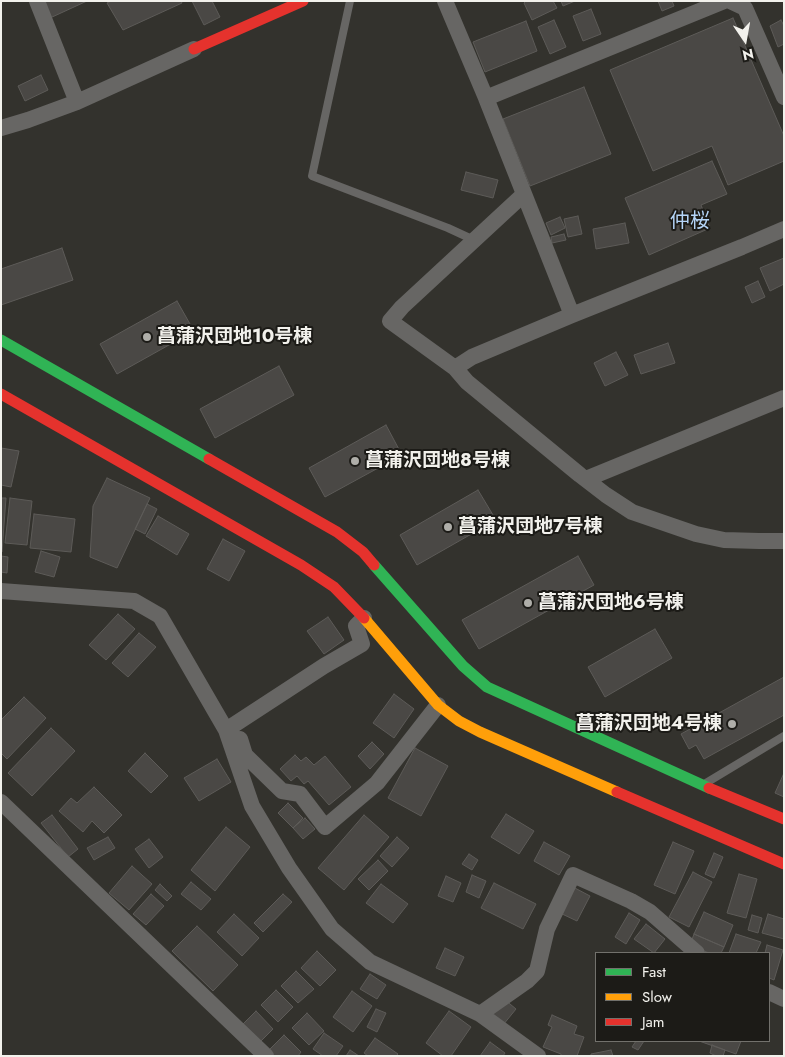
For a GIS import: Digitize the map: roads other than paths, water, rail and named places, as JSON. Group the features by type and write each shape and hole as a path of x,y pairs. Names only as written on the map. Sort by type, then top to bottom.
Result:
{"street":[{"path":"37,1 77,102"},
{"path":"1,128 77,102 194,49 276,7 303,1"},
{"path":"445,1 486,98 572,315"},
{"path":"486,98 724,1"},
{"path":"730,1 745,8 784,97"},
{"path":"524,194 402,307 390,321 455,368 467,382 586,479 632,512 696,534 724,540 784,540"},
{"path":"455,368 472,357 742,247 784,228"},
{"path":"1,340 337,532 363,552 464,666 487,687 729,797 784,819"},
{"path":"1,394 301,565 334,587 364,618 438,705 459,721 480,732 784,864"},
{"path":"586,479 784,398"},
{"path":"1,591 134,601 160,616 231,727 245,756 282,790 300,794 325,827 377,783 438,705"},
{"path":"231,727 324,666 362,644 356,626 364,618"},
{"path":"231,727 252,806 289,868 332,929 370,962 480,1014 536,1055"},
{"path":"1,802 266,1056"},
{"path":"480,1014 527,981 537,971 547,929 573,875 650,912 696,952"},
{"path":"770,992 784,999"}],"lane":[{"path":"350,1 312,176 448,228 474,240"},
{"path":"704,784 784,736"}],"place":[{"name":"菖蒲沢団地10号棟","path":"147,337"},
{"name":"菖蒲沢団地8号棟","path":"355,461"},
{"name":"菖蒲沢団地7号棟","path":"448,527"},
{"name":"菖蒲沢団地6号棟","path":"528,603"},
{"name":"菖蒲沢団地4号棟","path":"732,724"}],"district":[{"name":"仲桜","path":"690,222"}]}
